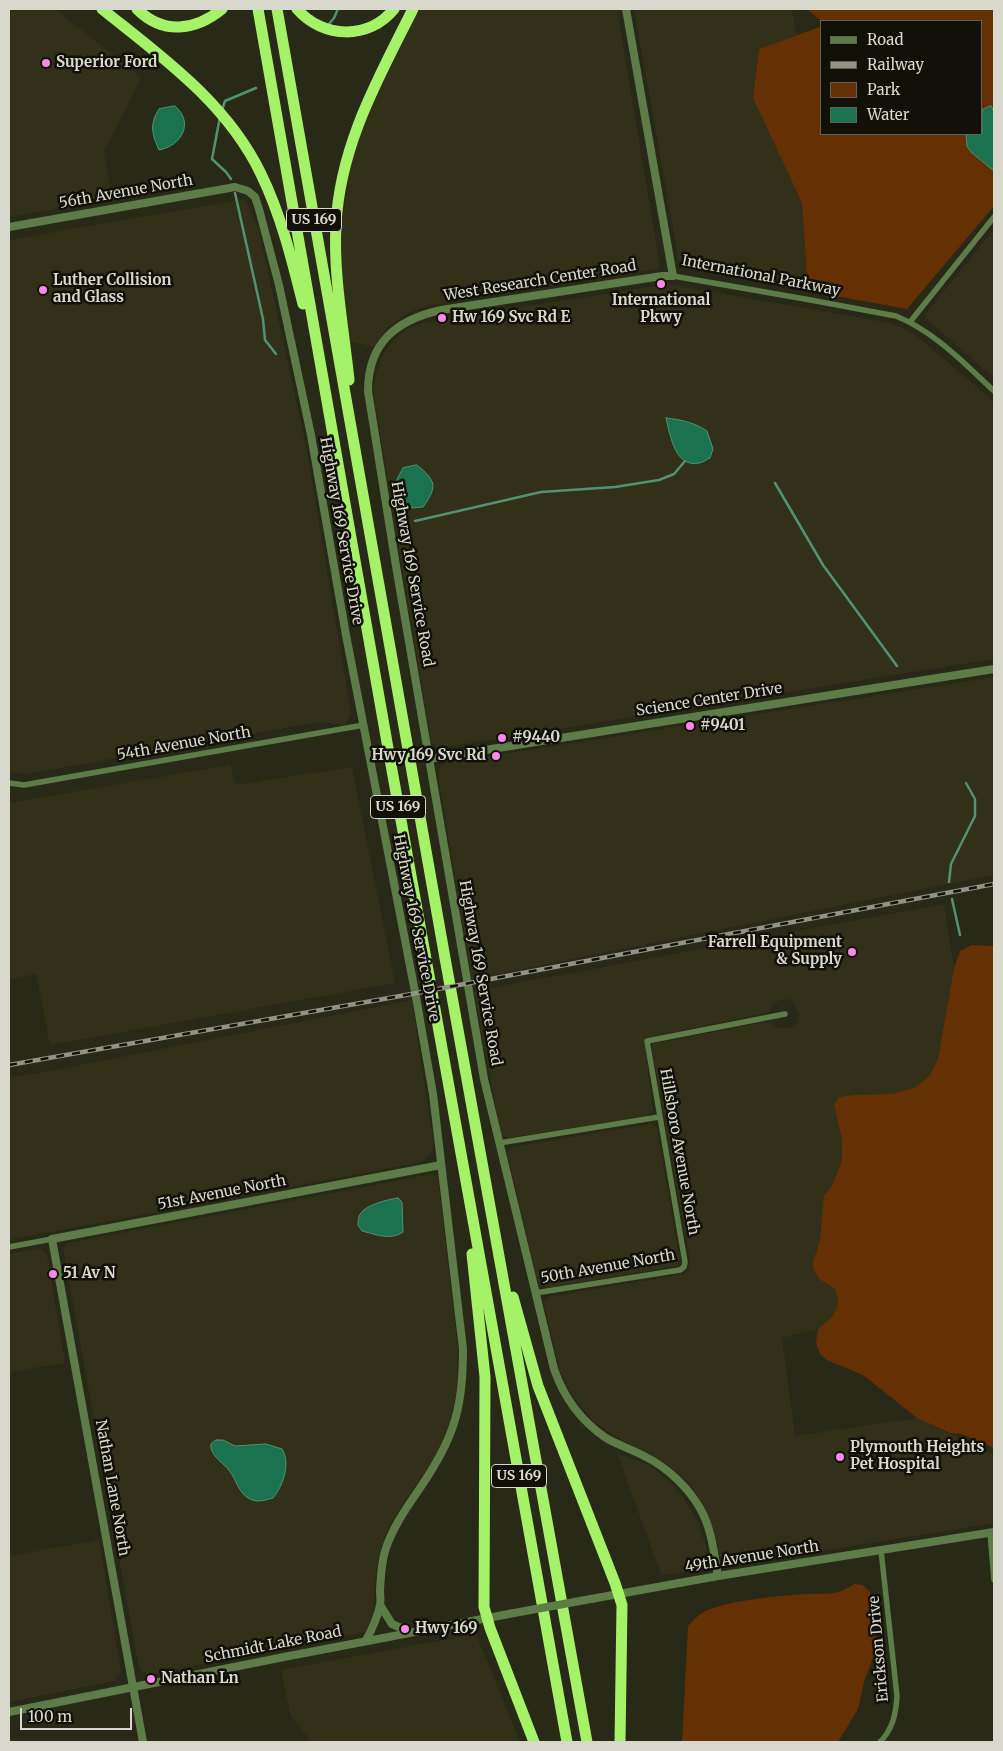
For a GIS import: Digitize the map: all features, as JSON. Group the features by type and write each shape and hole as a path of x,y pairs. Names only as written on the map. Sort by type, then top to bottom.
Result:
{"highway":[{"path":"102,9 200,90 230,125 254,161 268,189 280,220 328,405"},
{"path":"137,9 158,24 178,28 198,24 222,9"},
{"name":"US 169","path":"258,9 567,1742"},
{"name":"US 169","path":"277,9 587,1742"},
{"path":"297,9 315,24 326,29 354,32 372,26 387,17 394,9"},
{"path":"352,432 350,386 337,266 336,226 340,188 350,148 362,114 413,9"},
{"path":"471,1209 471,1241 484,1377 484,1607 486,1617 534,1742"},
{"path":"494,1230 538,1386 622,1605 620,1742"}],"street":[{"name":"International Parkway","path":"626,9 673,276 880,312 910,322 939,341 994,391"},
{"name":"56th Avenue North","path":"9,227 236,187 248,191"},
{"name":"Highway 169 Service Drive","path":"248,191 255,197 268,237 298,376 416,997 433,1094 463,1349 463,1378 460,1401 447,1444 391,1533 381,1569 380,1605 376,1625 366,1640"},
{"path":"910,322 994,217"},
{"name":"West Research Center Road","path":"411,319 441,310 662,276 673,276"},
{"name":"Highway 169 Service Road","path":"411,319 396,328 379,349 371,366 368,391 373,430 484,1079 535,1293 554,1370 568,1400 597,1431 617,1444 655,1462 682,1485 698,1504 706,1521 711,1536 718,1576"},
{"name":"Science Center Drive","path":"429,759 994,669"},
{"name":"54th Avenue North","path":"9,783 24,785 364,725"},
{"name":"Hillsboro Avenue North","path":"684,1267 685,1262 647,1041 785,1014"},
{"path":"499,1143 660,1117"},
{"name":"51st Avenue North","path":"9,1247 441,1165"},
{"name":"Nathan Lane North","path":"52,1239 143,1742"},
{"name":"50th Avenue North","path":"535,1293 680,1270 684,1267"},
{"path":"992,1533 994,1580"},
{"name":"49th Avenue North","path":"514,1613 718,1576 992,1533"},
{"name":"Erickson Drive","path":"880,1742 886,1737 892,1724 897,1696 881,1550"},
{"path":"380,1605 392,1624 410,1632"},
{"name":"Schmidt Lake Road","path":"9,1712 366,1640 514,1613"}],"shaded area":[{"path":"9,9 55,9 141,77 104,151 112,199 9,217"},
{"path":"419,9 617,9 660,267 658,269 426,306 406,314 386,329 374,347 348,341 341,279 340,235 351,165 364,123"},
{"path":"634,9 792,9 796,35 759,49 753,98 802,203 808,291 680,267"},
{"path":"245,199 259,231 307,451 351,713 345,725 318,722 26,774 9,771 9,240"},
{"path":"994,229 994,378 926,319 925,316"},
{"path":"668,284 885,322 901,327 917,336 989,397 994,403 994,659 440,748 431,741 373,390 377,370 383,355 396,338 408,328 421,323"},
{"path":"994,677 994,875 472,979 438,775 440,766 446,763"},
{"path":"230,765 236,785 352,767 395,983 50,1045 36,974 9,979 9,803"},
{"path":"944,904 954,968 938,1059 930,1075 916,1087 892,1094 839,1097 834,1104 842,1140 842,1161 831,1188 824,1195 820,1239 813,1259 813,1269 826,1284 835,1289 838,1298 837,1309 832,1317 818,1329 782,1338 795,1436 917,1418 994,1455 994,1523 811,1553 726,1563 721,1558 714,1530 703,1504 688,1482 666,1464 616,1437 593,1421 575,1399 560,1372 544,1304 545,1300 549,1297 684,1274 688,1271 690,1260 652,1049 653,1044 766,1022 778,1028 793,1027 798,1022 799,1016 796,1008 790,1000 779,1000 769,1012 644,1038 653,1111 647,1116 508,1138 501,1134 474,991"},
{"path":"412,1000 433,1141 433,1148 422,1162 9,1240 9,1077 39,1073"},
{"path":"652,1124 657,1129 679,1263 677,1266 545,1288 538,1283 507,1153 512,1147"},
{"path":"432,1174 438,1178 458,1350 457,1385 453,1414 436,1456 388,1528 380,1551 376,1571 373,1623 366,1632 149,1675 144,1673 139,1668 63,1248 68,1243"},
{"path":"40,1248 47,1254 65,1363 9,1372 9,1254"},
{"path":"617,1453 649,1465 669,1481 683,1496 698,1523 706,1546 708,1561 706,1570 661,1575"},
{"path":"99,1540 121,1670 120,1675 114,1681 9,1702 9,1556"},
{"path":"476,1634 520,1742 312,1742 291,1717 281,1670"}],"green space":[{"path":"807,9 994,9 994,206 907,309 808,291 802,203 753,98 759,49 820,27 820,135 983,135 983,20 820,20"},
{"path":"972,945 994,946 994,1448 961,1434 950,1433 917,1418 863,1375 827,1360 820,1354 816,1342 818,1329 832,1317 837,1308 838,1298 835,1289 819,1279 813,1269 813,1259 820,1239 824,1195 831,1188 842,1161 842,1140 834,1104 839,1097 892,1094 916,1087 930,1075 938,1059 954,968 960,951"},
{"path":"854,1584 863,1585 870,1592 877,1647 864,1682 858,1709 838,1742 682,1742 688,1626 696,1617 709,1610 735,1602 781,1596 831,1594"}],"water":[{"path":"175,106 184,119 183,133 174,144 159,150 153,134 154,120 159,109"},
{"path":"991,106 994,111 994,171 971,152 967,146 966,135 983,135 983,110"},
{"path":"666,418 697,425 707,431 713,449 710,458 699,463 691,463 684,460 675,449"},
{"path":"417,465 428,475 433,484 433,489 423,507 411,508 401,505 396,486 403,468"},
{"path":"398,1198 402,1202 403,1232 398,1235 388,1236 362,1231 358,1225 358,1220 364,1210 378,1203"},
{"path":"217,1440 223,1440 235,1446 266,1444 282,1449 286,1461 285,1474 273,1498 256,1501 243,1494 229,1470 212,1451 211,1444"}],"waterway":[{"path":"329,24 338,9"},
{"path":"223,107 225,101 256,88"},
{"path":"220,117 212,159 231,179"},
{"path":"235,193 263,319 265,340 276,354"},
{"path":"415,521 541,492 615,487 659,480 674,474 685,461"},
{"path":"775,483 823,565 897,666"},
{"path":"949,882 951,864 975,816 975,799 966,783"},
{"path":"952,899 960,935"}],"railway":[{"path":"9,1065 406,995 994,884"}],"place":[{"name":"Superior Ford","path":"46,63"},
{"name":"International Pkwy","path":"661,284"},
{"name":"Luther Collision and Glass","path":"43,290"},
{"name":"Hw 169 Svc Rd E","path":"442,318"},
{"name":"#9401","path":"690,726"},
{"name":"#9440","path":"502,738"},
{"name":"Hwy 169 Svc Rd","path":"496,756"},
{"name":"Farrell Equipment & Supply","path":"852,952"},
{"name":"51 Av N","path":"53,1274"},
{"name":"Plymouth Heights Pet Hospital","path":"840,1457"},
{"name":"Hwy 169","path":"405,1629"},
{"name":"Nathan Ln","path":"151,1679"}]}
